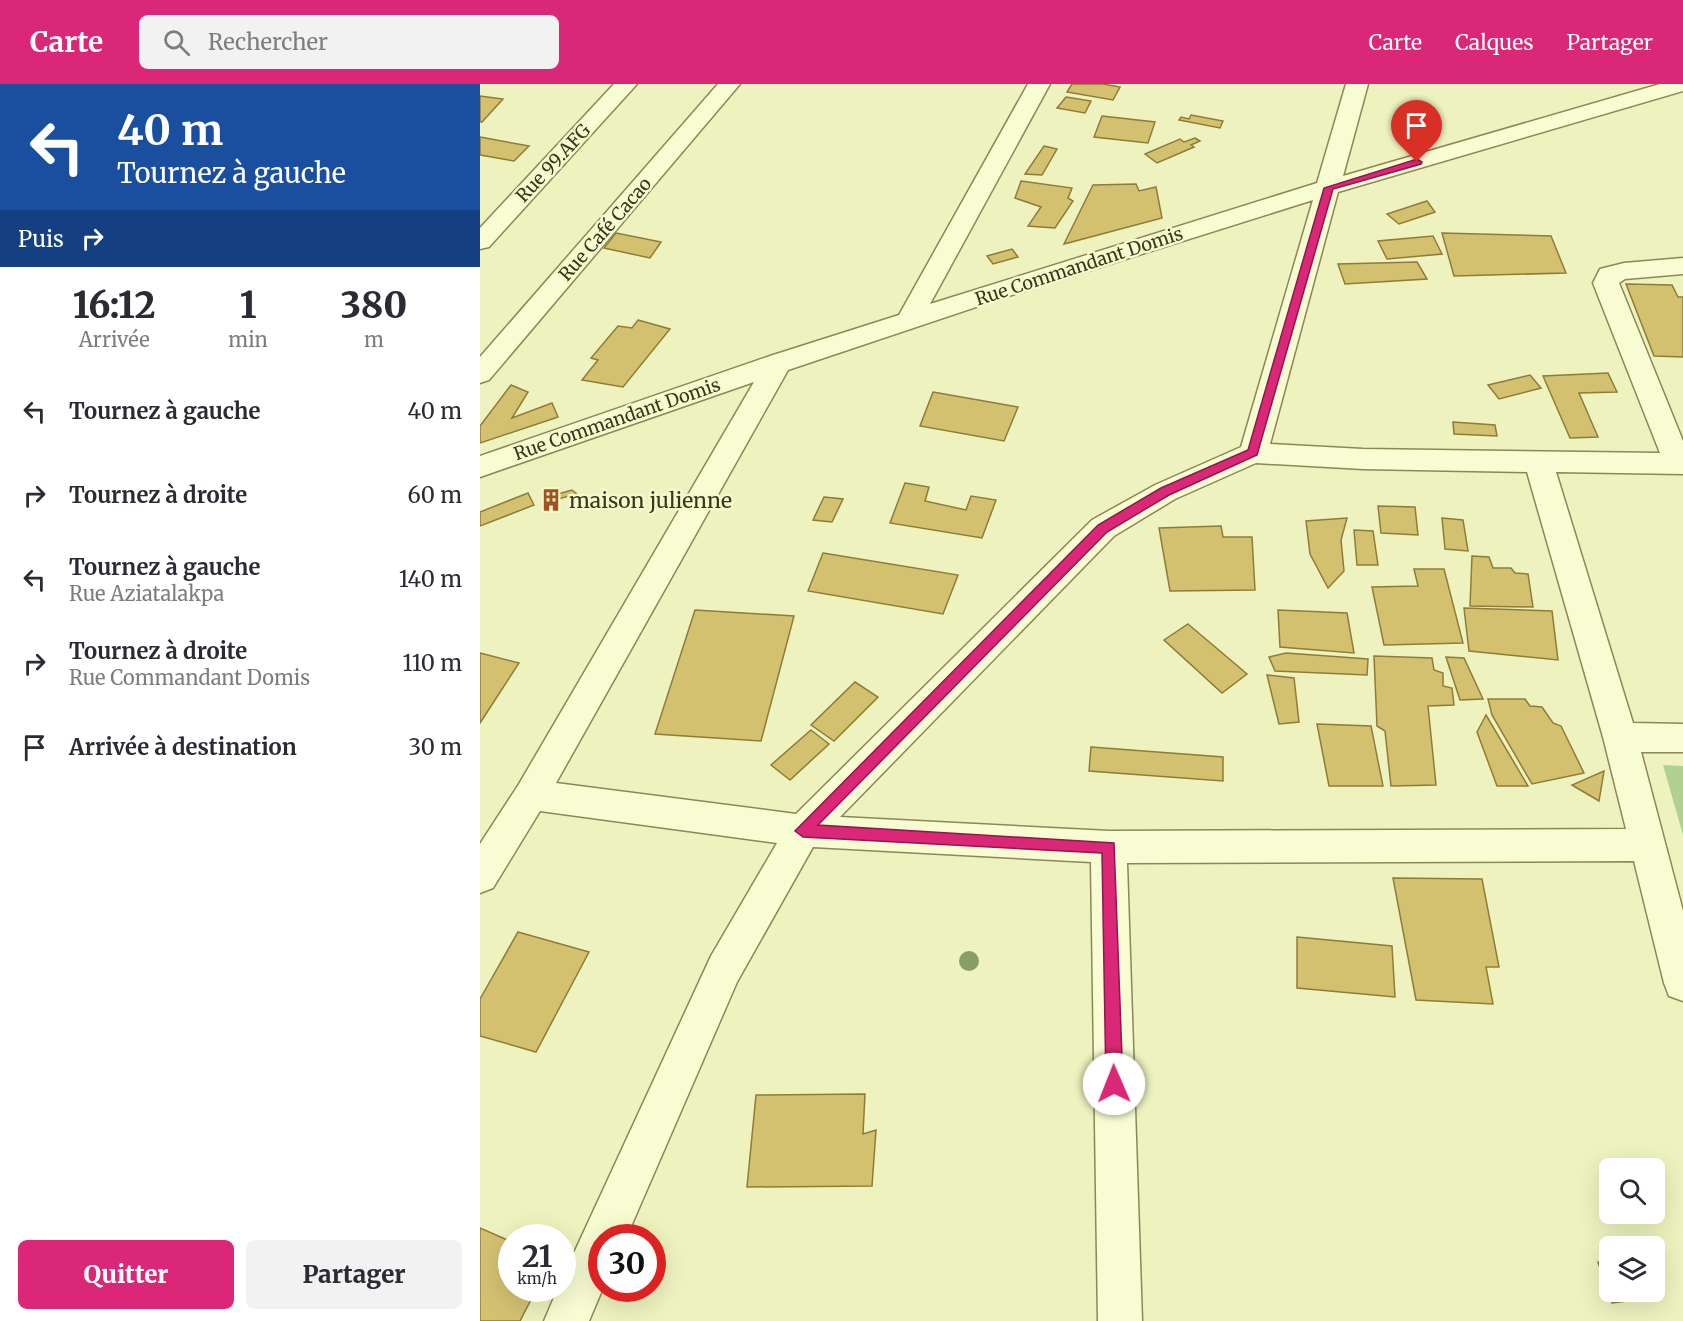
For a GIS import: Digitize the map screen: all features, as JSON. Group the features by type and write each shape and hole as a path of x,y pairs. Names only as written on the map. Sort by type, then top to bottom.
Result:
{"street":[{"name":"Rue 99.AFG","path":"480,242 626,84"},
{"name":"Rue Café Cacao","path":"480,374 729,84"},
{"path":"909,320 1040,84"},
{"path":"1253,453 1357,84"},
{"name":"Rue Commandant Domis","path":"480,467 779,362 909,320 1329,188 1668,86"},
{"path":"609,1224 724,969 803,831 1103,528 1165,492 1253,453 1363,459 1680,464 1606,283 1609,275 1624,270 1683,266"},
{"path":"480,876 531,795 779,362"},
{"path":"1539,463 1620,737 1683,983"},
{"path":"1620,737 1683,738"},
{"path":"531,795 803,831 1109,847 1648,845"},
{"path":"1109,847 1120,1321"},
{"path":"566,1321 588,1273"}],"green space":[{"path":"1663,765 1683,766 1683,835"}],"building":[{"path":"1072,84 1103,84 1120,87 1113,100 1067,92"},
{"path":"480,96 503,99 482,122 480,122"},
{"path":"1066,97 1091,101 1085,113 1057,108"},
{"path":"1191,115 1223,121 1220,128 1179,120 1181,117 1189,119"},
{"path":"1102,116 1155,122 1148,143 1094,137"},
{"path":"480,137 529,146 514,161 480,155"},
{"path":"1195,138 1200,141 1191,145 1194,147 1157,163 1145,154 1180,139 1184,142"},
{"path":"1044,146 1057,149 1042,175 1025,174"},
{"path":"1021,181 1072,188 1068,198 1073,201 1055,228 1028,226 1041,207 1015,198"},
{"path":"1136,184 1139,191 1156,187 1162,218 1064,244 1093,185"},
{"path":"1427,201 1435,212 1399,224 1387,214"},
{"path":"616,233 661,242 650,258 604,248"},
{"path":"1442,233 1551,236 1566,273 1454,276"},
{"path":"1433,236 1442,254 1387,259 1378,241"},
{"path":"1012,249 1018,257 993,264 987,256"},
{"path":"1417,262 1427,279 1345,284 1338,264"},
{"path":"1626,284 1672,285 1678,297 1683,297 1683,357 1654,356"},
{"path":"638,320 670,329 623,387 582,380 598,360 591,358 618,326 632,328"},
{"path":"1608,373 1617,392 1579,393 1598,437 1570,438 1543,376"},
{"path":"1530,375 1541,388 1499,399 1488,385"},
{"path":"511,385 528,392 512,418 552,403 558,417 480,443 480,426"},
{"path":"933,392 1018,407 1004,441 920,426"},
{"path":"1453,422 1495,425 1497,436 1454,434"},
{"path":"905,483 929,487 925,501 966,510 971,496 996,500 982,538 890,523"},
{"name":"maison julienne","path":"572,490 577,494 543,503 547,497"},
{"path":"528,493 534,505 480,526 480,512"},
{"path":"824,497 843,499 832,522 813,520"},
{"path":"1378,506 1415,507 1418,535 1381,533"},
{"path":"1347,518 1341,540 1344,571 1328,588 1310,554 1306,521"},
{"path":"1442,518 1463,520 1468,551 1445,549"},
{"path":"1221,526 1223,537 1252,537 1255,590 1170,591 1159,528"},
{"path":"1354,530 1373,531 1378,565 1357,565"},
{"path":"823,553 958,575 943,614 808,591"},
{"path":"1472,556 1489,557 1493,568 1511,568 1515,573 1528,574 1533,607 1470,606"},
{"path":"1414,569 1444,569 1463,643 1384,645 1372,587 1418,586"},
{"path":"1464,608 1552,611 1558,660 1469,651"},
{"path":"695,610 794,616 761,741 655,734"},
{"path":"1278,610 1347,613 1354,653 1280,647"},
{"path":"1188,624 1247,674 1222,693 1164,640"},
{"path":"480,653 519,663 480,723"},
{"path":"1286,653 1368,659 1367,675 1275,671 1269,657"},
{"path":"1374,656 1432,658 1434,670 1443,673 1443,686 1452,688 1454,705 1428,706 1436,785 1391,786 1385,731 1377,726"},
{"path":"1446,657 1464,658 1483,699 1460,700"},
{"path":"1267,675 1294,678 1299,722 1279,724"},
{"path":"855,682 878,697 834,741 811,725"},
{"path":"1488,699 1525,699 1530,706 1542,707 1553,723 1561,726 1584,773 1532,784 1492,715"},
{"path":"1486,715 1528,786 1497,786 1477,732"},
{"path":"1317,724 1371,726 1383,786 1329,786"},
{"path":"811,730 829,744 790,780 771,765"},
{"path":"1091,747 1223,757 1223,781 1089,771"},
{"path":"1604,771 1599,801 1572,785"},
{"path":"1393,878 1482,879 1499,967 1486,967 1493,1004 1416,1000"},
{"path":"518,932 589,952 536,1052 480,1036 480,999"},
{"path":"1297,937 1392,946 1395,997 1297,988"},
{"path":"865,1094 863,1134 876,1130 872,1186 747,1187 756,1095"},
{"path":"480,1228 498,1236 498,1302 530,1302 520,1321 480,1321"}],"place":[{"name":"maison julienne","path":"551,500"}],"route":[{"path":"1114,1084 1109,847 803,831 1103,528 1132,509 1165,492 1253,453 1329,188 1417,162"}]}
